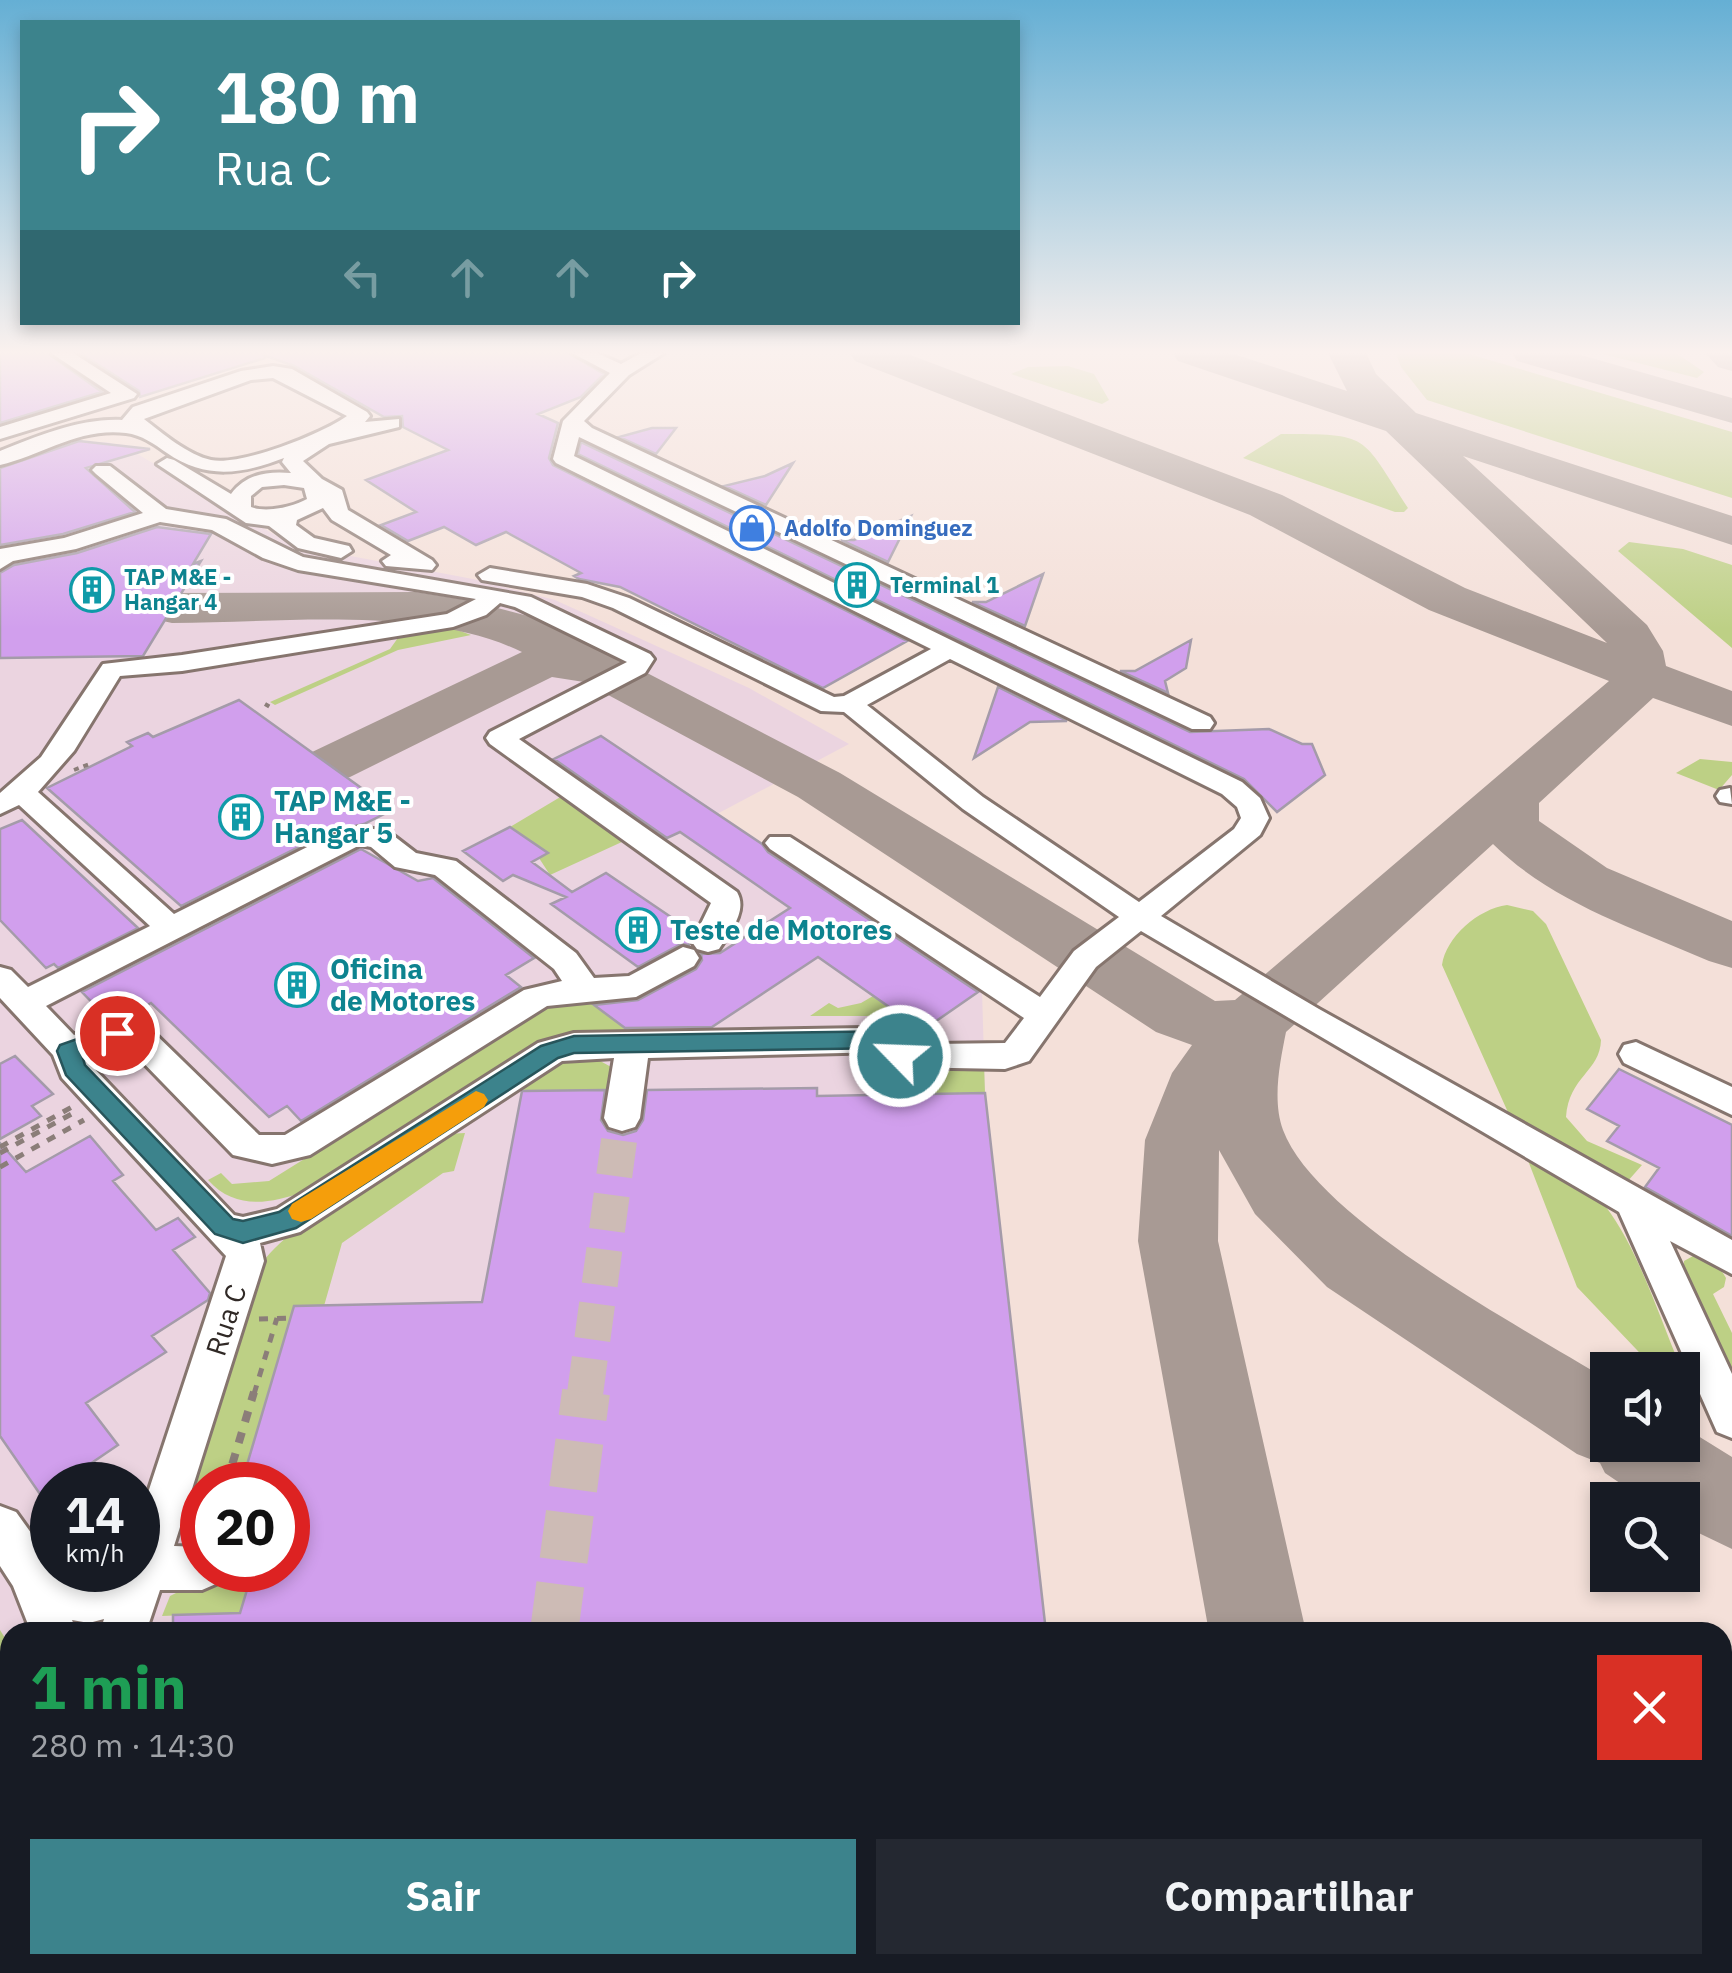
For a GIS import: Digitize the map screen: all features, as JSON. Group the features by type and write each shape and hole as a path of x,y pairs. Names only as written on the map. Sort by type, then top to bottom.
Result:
{"street":[{"path":"0,460 49,445"},
{"path":"135,445 240,511 270,518 298,514 316,506 320,495 313,482 288,474 226,475 169,445"},
{"path":"150,445 306,543 587,592 621,603 814,701 850,704 950,650"},
{"path":"199,464 240,464 294,445"},
{"path":"319,445 294,456 295,468 334,495 334,509 340,514 424,565"},
{"path":"245,1261 261,1237 550,1052 574,1045 900,1048 1005,1057 1017,1052 1086,958 1245,836 1255,818 1250,804 1232,788 563,459 567,445"},
{"path":"613,445 1201,723"},
{"path":"103,470 160,516"},
{"path":"242,504 244,488 266,479 313,482"},
{"path":"0,562 5,556 68,544 160,516 218,524 271,554 298,563 523,602 640,660 636,668 500,738 726,899 727,907 696,950 644,983 536,998 283,1150 261,1151 246,1145 136,1035 106,1035 69,1051"},
{"path":"171,928 11,799 54,760 112,669 182,663 452,620 477,610 496,595"},
{"path":"850,704 926,770 992,820 1140,918 1227,972 1732,1258"},
{"path":"12,990 171,928 340,841 370,836 380,839 406,860 444,868 565,961 578,978 579,990"},
{"path":"780,843 1034,1025"},
{"name":"Rua C","path":"12,990 69,1051 91,1112 224,1227 245,1251 245,1261 160,1519"},
{"path":"622,1118 632,1046"},
{"path":"1636,1054 1732,1102"},
{"path":"1633,1204 1732,1419"},
{"path":"224,1227 243,1232 287,1221"},
{"path":"0,1527 30,1571"},
{"path":"39,1592 50,1622"},
{"path":"59,1592 71,1600 92,1601 115,1592"},
{"name":"Rua C","path":"126,1622 136,1592"}],"path":[{"path":"0,1148 91,1112"},
{"path":"0,1167 91,1112"},
{"path":"0,1148 28,1128 25,1125"},
{"path":"233,1462 277,1318"}],"shaded area":[{"path":"75,445 117,445 129,449 292,545 473,579 555,600 749,688 849,744 717,814 982,990 985,1093 1045,1622 0,1622 0,468"}],"green space":[{"path":"1263,445 1362,445 1381,465 1408,508 1395,512 1243,458"},
{"path":"1567,445 1732,445 1732,498"},
{"path":"1629,542 1683,549 1732,565 1732,648 1618,551"},
{"path":"447,626 471,635 398,650 275,705 270,702 390,649 400,635"},
{"path":"1700,759 1732,762 1732,775 1719,790 1676,773"},
{"path":"562,796 624,841 550,875 539,858 547,853 510,827"},
{"path":"1507,905 1533,911 1546,924 1601,1040 1596,1060 1568,1103 1566,1117 1587,1141 1642,1165 1627,1182 1511,1119 1442,965 1450,944 1465,926 1485,912"},
{"path":"873,996 901,1016 810,1016 829,1003 838,1008"},
{"path":"593,1004 631,1033 569,1035 544,1042 303,1192 253,1202 229,1196 208,1180 221,1173 232,1184 269,1181 549,1006"},
{"path":"591,1056 613,1068 615,1090 523,1090 553,1065"},
{"path":"925,1061 984,1063 985,1093 913,1094 914,1069"},
{"path":"465,1133 454,1171 443,1173 342,1243 324,1306 294,1307 248,1462 198,1462 256,1272 270,1253 315,1215 446,1134"},
{"path":"1527,1158 1580,1185 1606,1207 1639,1264 1675,1352 1639,1352 1577,1287"},
{"path":"1693,1256 1713,1262 1726,1278 1724,1287 1713,1294 1732,1333 1732,1373 1684,1274 1684,1261"},
{"path":"180,1591 247,1592 240,1613 162,1616 170,1596"}],"building":[{"path":"67,445 150,449 86,468 135,512 63,534 0,545 0,468"},
{"path":"438,445 552,445 549,458 553,465 907,641 823,688 620,587 579,579 574,576 581,573 506,532 476,545 444,527 408,541 381,525 416,512 366,480 448,450"},
{"path":"580,445 587,445 1190,732 1269,729 1302,744 1312,744 1325,775 1277,812 1244,779 578,454"},
{"path":"637,445 663,445 656,454"},
{"path":"793,463 766,505 724,486 765,476"},
{"path":"911,516 888,562 841,540 854,540"},
{"name":"TAP M&E - Hangar 4","path":"157,527 211,534 193,564 201,561 143,656 0,658 0,573 14,565 77,553"},
{"path":"1043,574 1025,626 972,602 986,602"},
{"path":"1191,640 1186,668 1165,681 1168,693 1120,671 1135,671"},
{"path":"998,687 1067,721 1030,722 974,758"},
{"name":"TAP M&E - Hangar 5","path":"239,700 392,810 364,824 329,832 181,906 47,788 132,746 127,742 148,733 153,737"},
{"path":"601,736 978,992 929,1026 912,1023 818,957 712,1027 625,1028 594,1005 638,1000 696,969 701,954 720,953 790,908 680,832 667,838 554,759"},
{"path":"22,820 138,928 58,968 54,964 46,968 0,920 0,829"},
{"path":"510,827 548,853 532,862 572,892 606,873 693,932 689,945 681,944 638,967 551,904 566,897 513,875 503,881 463,851"},
{"name":"Oficina de Motores","path":"361,849 418,881 433,878 534,958 506,975 521,987 301,1121 287,1106 269,1117 151,1003 118,1020 109,1020 82,992"},
{"path":"15,1056 53,1094 32,1106 41,1116 0,1139 0,1064"},
{"path":"1619,1069 1732,1125 1732,1236 1645,1187 1659,1168 1607,1141 1619,1126 1587,1109"},
{"path":"817,1088 817,1096 985,1093 1045,1622 173,1622 173,1615 240,1613 246,1592 310,1592 310,1462 248,1462 294,1306 482,1302 522,1091 605,1090 601,1120 608,1131 623,1135 636,1131 643,1120 647,1090"},
{"path":"90,1136 123,1175 113,1181 156,1230 178,1218 195,1237 173,1250 210,1293 208,1300 152,1336 166,1352 86,1403 118,1445 93,1462 30,1462 30,1480 0,1436 0,1143 26,1172"}],"taxiway":[{"path":"1109,445 1266,505 1447,599 1639,674"},
{"path":"1426,445 1629,636 1637,651 1639,674"},
{"path":"1471,445 1732,531"},
{"path":"172,608 416,607 510,627 603,671 819,785 1180,1015 1212,1026 1253,1022"},
{"path":"330,765 537,664 559,660 595,669"},
{"path":"1510,797 1630,692 1639,674"},
{"path":"1639,674 1732,710"},
{"path":"1253,1022 1510,797"},
{"path":"1510,797 1509,826 1557,866 1614,896 1732,946"},
{"path":"1253,1022 1242,1073 1246,1132 1282,1193 1355,1264 1590,1415"},
{"path":"1253,1022 1208,1073 1182,1140 1177,1206 1178,1241 1255,1622"},
{"path":"1662,1462 1732,1507"}],"tunnel":[{"path":"585,1394 622,1118"},
{"path":"555,1622 586,1392"}],"slow traffic":[{"path":"301,1211 476,1100"}],"place":[{"name":"Adolfo Dominguez","path":"752,528"},
{"name":"Terminal 1","path":"857,585"},
{"name":"TAP M&E - Hangar 4","path":"92,590"},
{"name":"TAP M&E - Hangar 5","path":"241,817"},
{"name":"Teste de Motores","path":"638,930"},
{"name":"Oficina de Motores","path":"297,985"}],"route":[{"path":"117,1033 94,1038 69,1051 74,1069 224,1227 243,1232 287,1221 550,1052 574,1045 900,1040 900,1056"}]}
